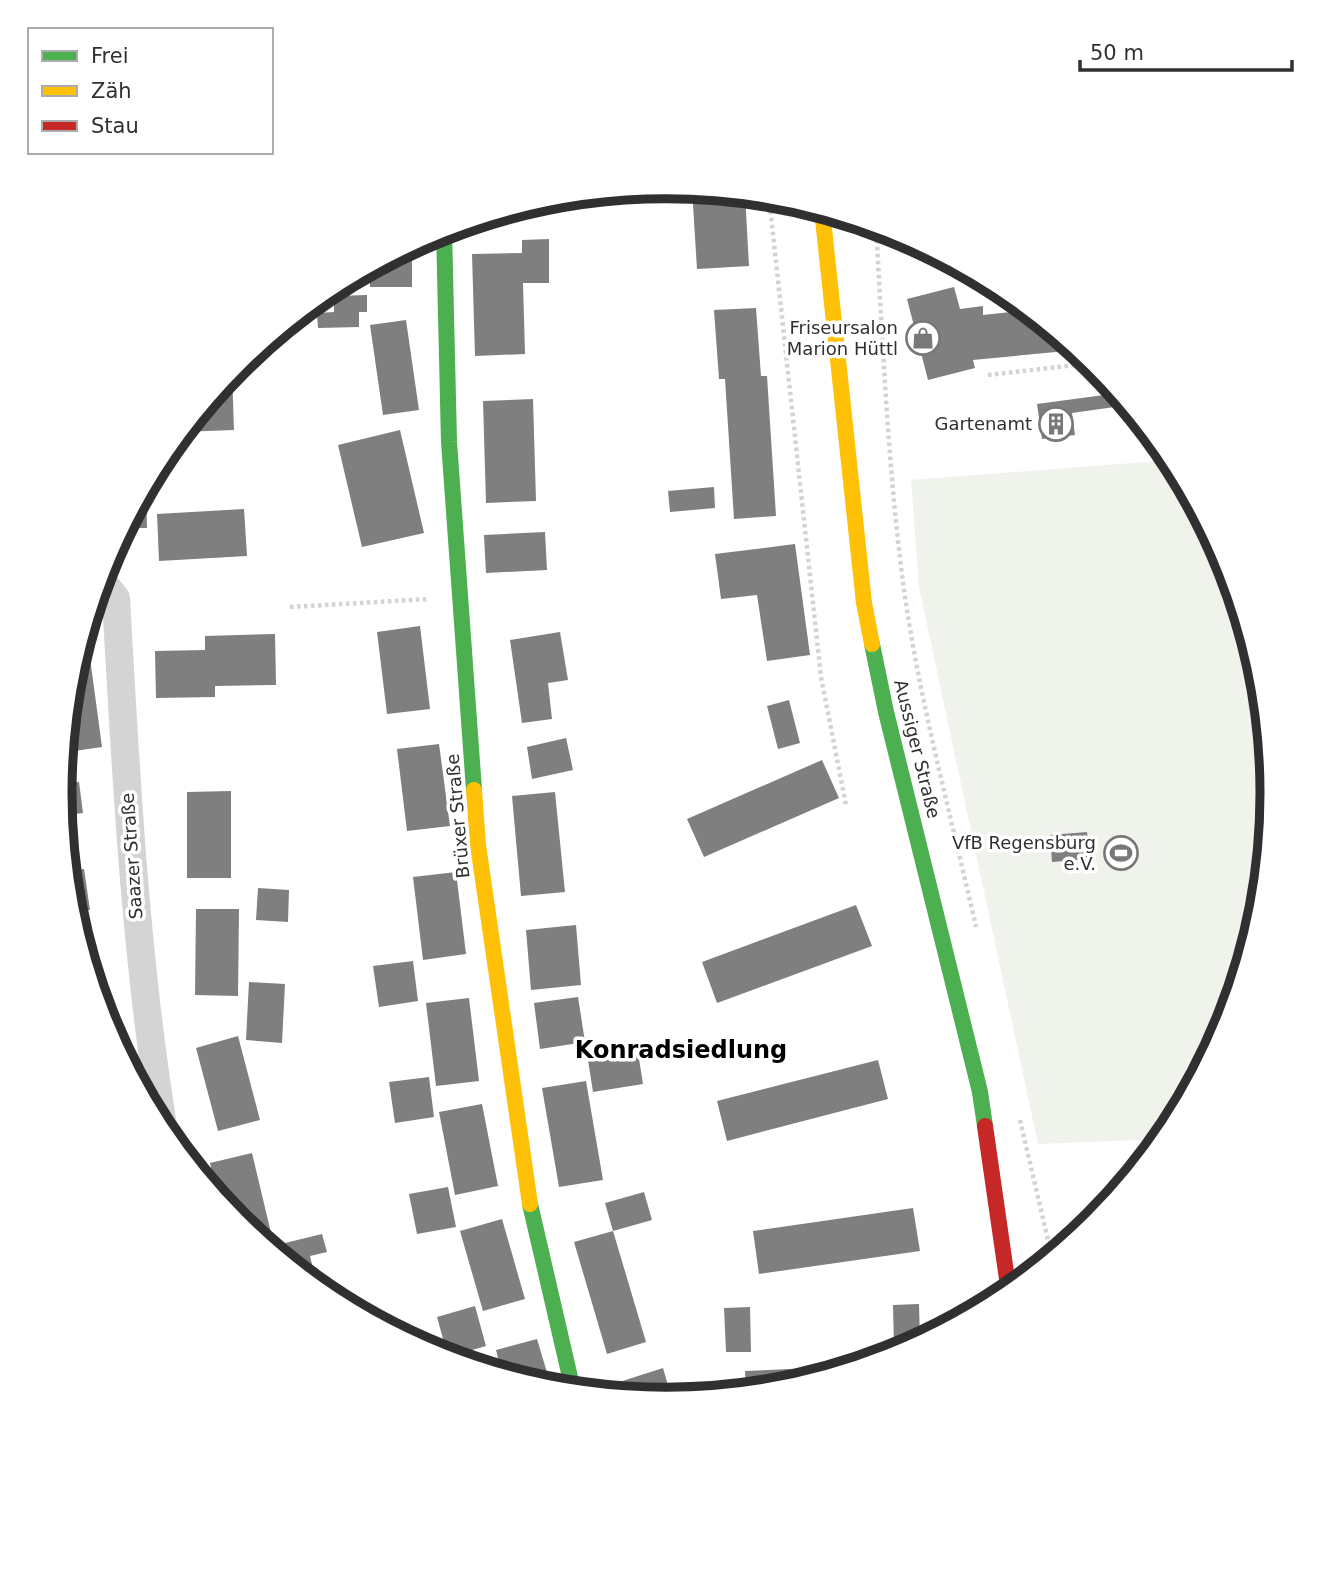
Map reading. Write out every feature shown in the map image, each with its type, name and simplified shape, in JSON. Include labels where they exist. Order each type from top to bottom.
[{"type":"street","name":"Aussiger Straße","points":[[823,220],[864,603],[886,712],[980,1092],[1007,1279]]},
{"type":"street","name":"Brüxer Straße","points":[[444,242],[449,428],[458,598],[478,845],[525,1183],[571,1379]]},
{"type":"street","name":"Saazer Straße","points":[[109,586],[116,598],[131,854],[147,1028],[159,1103]]},
{"type":"path","points":[[770,208],[821,677],[846,805]]},
{"type":"path","points":[[877,238],[892,470],[905,592],[932,733],[977,932]]},
{"type":"path","points":[[988,375],[1077,365]]},
{"type":"path","points":[[290,607],[458,598]]},
{"type":"path","points":[[1019,1116],[1050,1247]]},
{"type":"shaded area","name":"VfB Regensburg e.V.","points":[[1159,461],[1199,530],[1229,602],[1249,677],[1259,754],[1259,832],[1255,871],[1240,947],[1215,1020],[1181,1090],[1148,1140],[1038,1144],[919,587],[911,480]]},
{"type":"building","points":[[693,200],[746,204],[749,266],[697,269]]},
{"type":"building","points":[[549,239],[549,283],[523,283],[525,354],[475,356],[472,254],[522,253],[522,240]]},
{"type":"building","points":[[412,256],[412,287],[370,287],[370,277]]},
{"type":"building","points":[[954,287],[960,309],[983,306],[983,315],[1014,312],[1063,351],[973,360],[975,368],[928,380],[907,299]]},
{"type":"building","points":[[367,295],[367,312],[359,312],[359,327],[318,328],[317,313],[334,312],[334,300],[341,296]]},
{"type":"building","points":[[756,308],[761,376],[767,376],[776,516],[734,519],[725,379],[719,379],[714,310]]},
{"type":"building","points":[[406,320],[419,410],[383,415],[370,325]]},
{"type":"building","points":[[233,387],[234,430],[195,431]]},
{"type":"building","name":"Gartenamt","points":[[1107,395],[1117,407],[1072,413],[1075,435],[1042,439],[1037,404]]},
{"type":"building","points":[[533,399],[536,501],[486,503],[483,401]]},
{"type":"building","points":[[400,430],[424,533],[362,547],[338,445]]},
{"type":"building","points":[[714,487],[715,508],[670,512],[668,491]]},
{"type":"building","points":[[146,505],[147,528],[134,528]]},
{"type":"building","points":[[244,509],[247,556],[159,561],[157,514]]},
{"type":"building","points":[[545,532],[547,570],[486,573],[484,535]]},
{"type":"building","points":[[795,544],[810,655],[767,661],[757,595],[721,599],[715,554]]},
{"type":"building","points":[[420,626],[430,709],[387,714],[377,632]]},
{"type":"building","points":[[560,632],[568,680],[548,683],[552,719],[522,723],[510,640]]},
{"type":"building","points":[[275,634],[276,685],[215,686],[215,697],[156,698],[155,651],[205,650],[205,636]]},
{"type":"building","points":[[89,651],[102,747],[74,751],[77,715]]},
{"type":"building","points":[[789,700],[800,743],[778,749],[767,706]]},
{"type":"building","points":[[566,738],[573,770],[532,779],[527,747]]},
{"type":"building","points":[[439,744],[450,826],[407,831],[397,749]]},
{"type":"building","points":[[822,760],[839,798],[704,857],[687,819]]},
{"type":"building","points":[[79,782],[83,813],[73,814],[72,783]]},
{"type":"building","points":[[231,791],[231,878],[187,878],[187,792]]},
{"type":"building","points":[[555,792],[565,892],[521,896],[512,796]]},
{"type":"building","points":[[1087,832],[1090,859],[1052,862],[1050,835]]},
{"type":"building","points":[[84,869],[90,910],[83,911],[77,870]]},
{"type":"building","points":[[456,872],[466,954],[423,960],[413,877]]},
{"type":"building","points":[[258,888],[289,890],[288,922],[256,920]]},
{"type":"building","points":[[856,905],[872,946],[717,1003],[702,962]]},
{"type":"building","points":[[196,909],[239,909],[238,996],[195,995]]},
{"type":"building","points":[[576,925],[581,985],[531,990],[526,930]]},
{"type":"building","points":[[96,944],[100,974],[92,947],[91,945]]},
{"type":"building","points":[[413,961],[418,1001],[379,1007],[373,966]]},
{"type":"building","points":[[249,982],[285,984],[282,1043],[246,1040]]},
{"type":"building","points":[[578,997],[585,1042],[540,1049],[534,1003]]},
{"type":"building","points":[[469,998],[479,1081],[436,1086],[426,1003]]},
{"type":"building","points":[[238,1036],[260,1120],[218,1131],[196,1048]]},
{"type":"building","points":[[637,1046],[643,1084],[593,1092],[587,1054]]},
{"type":"building","points":[[878,1060],[888,1099],[727,1141],[717,1101]]},
{"type":"building","points":[[429,1077],[434,1117],[395,1123],[389,1082]]},
{"type":"building","points":[[586,1081],[603,1180],[559,1187],[542,1088]]},
{"type":"building","points":[[482,1104],[498,1186],[455,1195],[439,1112]]},
{"type":"building","points":[[252,1153],[272,1237],[219,1185],[213,1178],[210,1163]]},
{"type":"building","points":[[448,1187],[456,1227],[417,1234],[409,1194]]},
{"type":"building","points":[[644,1192],[652,1220],[613,1231],[605,1203]]},
{"type":"building","points":[[913,1208],[920,1251],[759,1274],[753,1231]]},
{"type":"building","points":[[502,1219],[525,1299],[483,1311],[460,1231]]},
{"type":"building","points":[[613,1231],[646,1342],[607,1354],[574,1242]]},
{"type":"building","points":[[322,1234],[327,1252],[310,1256],[314,1271],[287,1250],[285,1243]]},
{"type":"building","points":[[919,1304],[920,1330],[894,1342],[893,1305]]},
{"type":"building","points":[[475,1306],[486,1346],[465,1352],[444,1344],[437,1317]]},
{"type":"building","points":[[750,1307],[751,1352],[726,1352],[724,1308]]},
{"type":"building","points":[[537,1339],[548,1376],[499,1363],[496,1350]]},
{"type":"building","points":[[663,1368],[668,1387],[627,1386],[612,1384]]},
{"type":"building","points":[[817,1368],[746,1382],[745,1371]]},
{"type":"traffic: fast","points":[[444,242],[449,442],[474,790]]},
{"type":"traffic: fast","points":[[872,644],[886,712],[980,1092],[985,1126]]},
{"type":"traffic: fast","points":[[530,1204],[571,1379]]},
{"type":"traffic: slow","points":[[823,220],[864,603],[872,644]]},
{"type":"traffic: slow","points":[[474,790],[478,845],[530,1204]]},
{"type":"traffic: jam","points":[[985,1126],[1007,1279]]},
{"type":"place","name":"Friseursalon Marion Hüttl","points":[[923,338]]},
{"type":"place","name":"Gartenamt","points":[[1056,424]]},
{"type":"place","name":"VfB Regensburg e.V.","points":[[1121,853]]},
{"type":"district","name":"Konradsiedlung","points":[[681,1050]]}]
